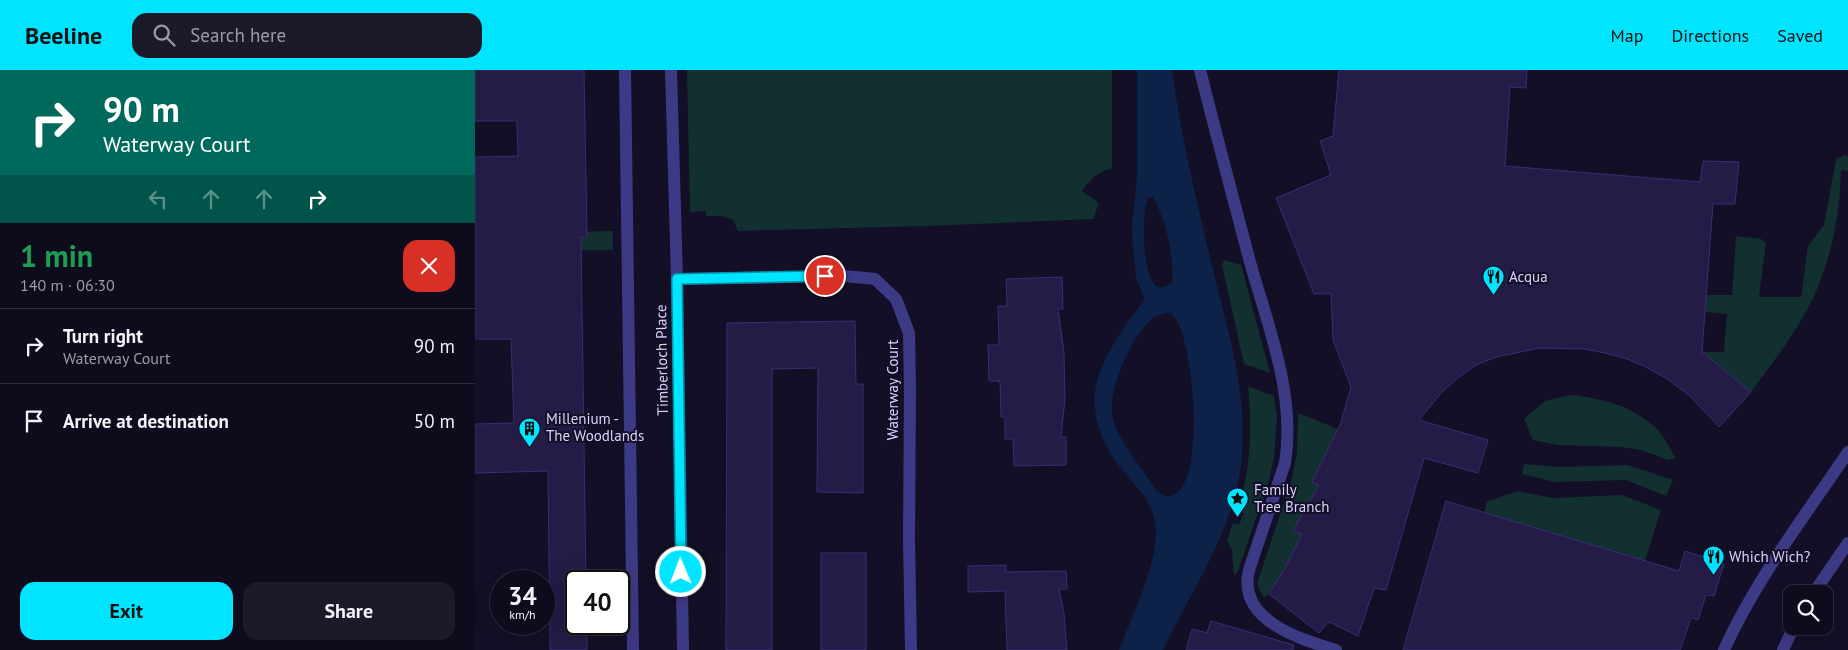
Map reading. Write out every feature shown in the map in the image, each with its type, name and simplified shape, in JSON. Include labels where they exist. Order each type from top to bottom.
[{"type":"street","points":[[625,70],[633,650]]},
{"type":"street","name":"Timberloch Place","points":[[671,70],[677,279],[683,650]]},
{"type":"street","points":[[1200,70],[1283,382],[1287,410],[1285,463],[1249,570],[1248,592],[1257,610],[1284,631],[1301,640],[1336,650]]},
{"type":"street","name":"Waterway Court","points":[[677,279],[844,276],[875,279],[896,299],[909,333],[911,650]]},
{"type":"street","points":[[1723,650],[1746,605],[1848,452]]},
{"type":"street","points":[[1819,585],[1848,543]]},
{"type":"street","points":[[1783,650],[1790,635]]},
{"type":"green space","points":[[687,70],[1112,70],[1112,168],[1095,176],[1082,191],[1099,203],[1093,219],[738,231],[733,220],[722,216],[706,216],[706,211],[690,212]]},
{"type":"green space","points":[[1845,155],[1848,156],[1848,171],[1841,170],[1839,203],[1833,237],[1819,285],[1806,312],[1791,336],[1751,392],[1702,352],[1724,352],[1727,314],[1705,312],[1706,295],[1732,295],[1736,236],[1761,239],[1766,243],[1759,297],[1801,297],[1808,246],[1824,225],[1836,159]]},
{"type":"green space","points":[[613,231],[613,250],[475,252],[475,234]]},
{"type":"green space","points":[[1224,260],[1241,265],[1270,373],[1244,364],[1222,265]]},
{"type":"green space","points":[[1248,386],[1274,396],[1277,417],[1274,458],[1269,480],[1238,571],[1234,576],[1232,550],[1227,541],[1233,523],[1239,525],[1244,513],[1238,510],[1248,463],[1250,418]]},
{"type":"green space","points":[[1571,395],[1617,404],[1637,414],[1660,432],[1676,458],[1668,460],[1641,450],[1621,447],[1558,445],[1533,440],[1524,419],[1545,401]]},
{"type":"green space","points":[[1298,413],[1338,429],[1312,482],[1319,485],[1293,531],[1302,534],[1281,576],[1264,598],[1258,587],[1258,581],[1292,478],[1297,452]]},
{"type":"green space","points":[[1524,464],[1558,467],[1628,465],[1673,480],[1666,496],[1626,480],[1555,482],[1522,474]]},
{"type":"green space","points":[[1517,491],[1553,498],[1622,495],[1661,510],[1645,561],[1484,513],[1487,502]]},
{"type":"water","points":[[1137,70],[1172,70],[1190,172],[1237,374],[1243,426],[1239,478],[1226,523],[1207,566],[1163,650],[1119,650],[1150,570],[1156,537],[1155,523],[1147,500],[1117,463],[1101,435],[1095,403],[1097,382],[1103,363],[1144,298],[1136,277],[1133,248],[1132,224],[1137,177]],"holes":[[[1153,197],[1165,227],[1172,261],[1172,282],[1162,287],[1154,284],[1149,274],[1144,245],[1145,206],[1148,198]],[[1170,313],[1178,324],[1186,346],[1194,408],[1193,440],[1189,468],[1182,488],[1169,496],[1161,494],[1155,488],[1125,446],[1114,422],[1112,403],[1118,376],[1139,334],[1155,317]]]},
{"type":"building","points":[[475,70],[584,70],[587,237],[581,237],[586,570],[565,570],[565,635],[587,635],[587,650],[550,650],[550,635],[555,635],[555,570],[549,570],[548,471],[475,473],[475,424],[514,423],[511,339],[475,339],[475,157],[518,156],[517,121],[475,121]]},
{"type":"building","points":[[1339,70],[1527,70],[1526,88],[1510,87],[1505,166],[1700,182],[1703,161],[1739,162],[1735,204],[1713,204],[1702,352],[1751,392],[1719,427],[1689,395],[1667,379],[1627,359],[1605,353],[1584,349],[1540,348],[1496,357],[1476,365],[1442,392],[1419,420],[1488,440],[1478,473],[1424,458],[1386,590],[1374,588],[1358,636],[1329,622],[1319,633],[1269,594],[1302,534],[1293,531],[1319,485],[1312,482],[1340,425],[1351,387],[1333,340],[1331,294],[1314,294],[1276,198],[1331,175],[1320,141],[1333,136]]},
{"type":"building","points":[[1062,277],[1063,309],[1058,309],[1064,353],[1065,399],[1061,437],[1066,437],[1066,465],[1014,466],[1013,439],[1005,439],[1005,417],[1001,417],[1000,381],[989,381],[988,345],[999,345],[998,306],[1007,306],[1006,279]]},
{"type":"building","points":[[855,321],[856,384],[863,384],[863,493],[817,492],[818,368],[772,369],[772,650],[726,650],[727,323]]},
{"type":"building","points":[[1446,501],[1679,571],[1685,551],[1724,564],[1714,596],[1706,595],[1698,620],[1691,618],[1680,650],[1403,650]]},
{"type":"building","points":[[821,553],[866,553],[866,650],[821,650]]},
{"type":"building","points":[[1006,565],[1006,572],[1066,571],[1067,589],[1059,589],[1064,613],[1067,650],[1007,650],[1005,591],[968,592],[968,566]]},
{"type":"building","points":[[1211,621],[1294,645],[1293,650],[1186,650],[1192,629],[1207,633]]},
{"type":"place","name":"Acqua","points":[[1493,296]]},
{"type":"place","name":"Millenium - The Woodlands","points":[[530,447]]},
{"type":"place","name":"Family Tree Branch","points":[[1238,518]]},
{"type":"place","name":"Which Wich?","points":[[1713,576]]},
{"type":"route","points":[[681,572],[677,279],[825,276]]}]
